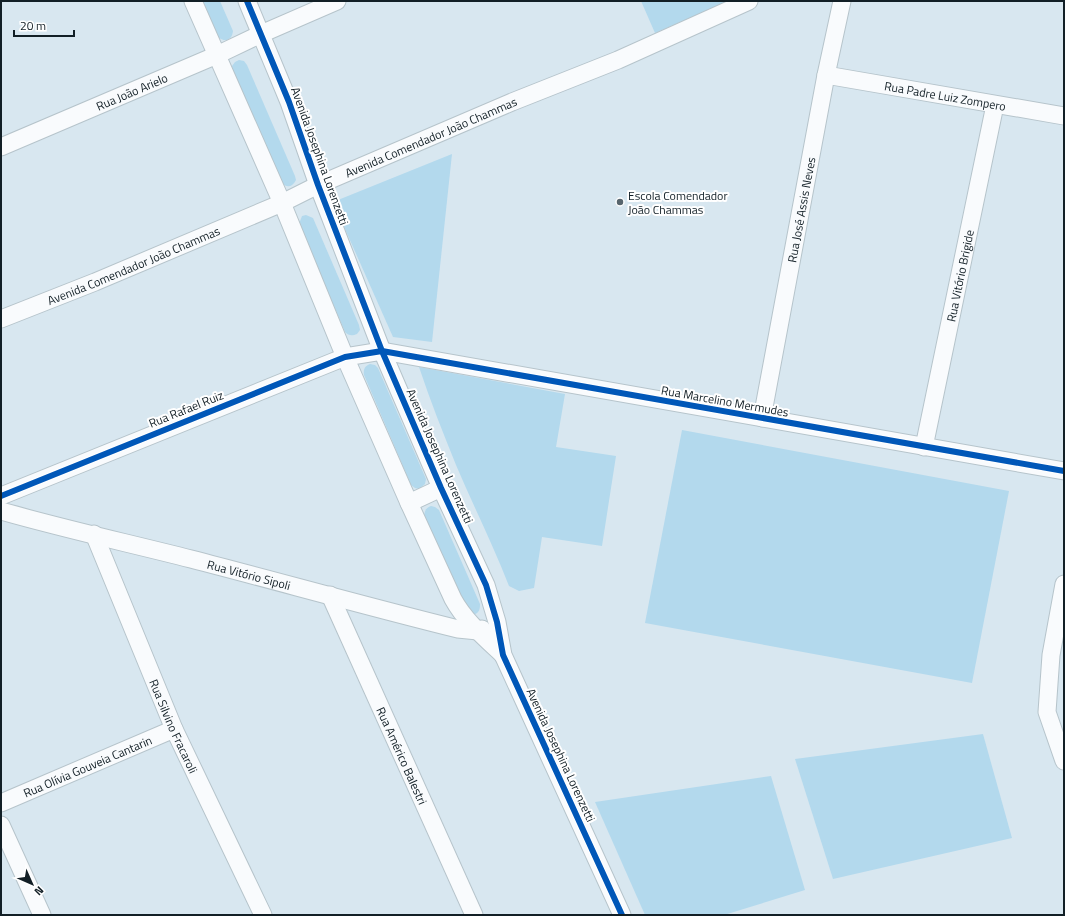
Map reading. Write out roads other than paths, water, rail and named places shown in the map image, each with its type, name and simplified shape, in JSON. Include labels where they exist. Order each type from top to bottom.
[{"type":"street","name":"Avenida Josephina Lorenzetti","points":[[193,1],[282,203],[345,356],[409,503],[457,608],[503,655]]},
{"type":"street","name":"Avenida Josephina Lorenzetti","points":[[247,1],[289,102],[318,185],[382,351],[441,488],[486,585],[497,622],[503,655],[622,915]]},
{"type":"street","name":"Rua João Arielo","points":[[1,147],[217,56],[261,34],[337,1]]},
{"type":"street","name":"Avenida Comendador João Chammas","points":[[1,319],[282,203],[318,185],[512,102],[618,60],[749,1]]},
{"type":"street","name":"Rua José Assis Neves","points":[[762,418],[826,75],[842,1]]},
{"type":"street","name":"Rua Padre Luiz Zompero","points":[[826,75],[1064,116]]},
{"type":"street","name":"Rua Vitório Brigide","points":[[924,447],[995,105]]},
{"type":"street","name":"Rua Marcelino Mermudes","points":[[382,351],[1064,471]]},
{"type":"street","name":"Rua Rafael Ruiz","points":[[1,496],[345,356],[382,351]]},
{"type":"street","points":[[409,503],[441,488]]},
{"type":"street","name":"Rua Vitório Sipoli","points":[[1,511],[450,627],[478,631]]},
{"type":"street","name":"Rua Silvino Fracaroli","points":[[94,534],[174,728],[263,915]]},
{"type":"street","points":[[1064,584],[1051,655],[1047,712],[1064,761]]},
{"type":"street","name":"Rua Américo Balestri","points":[[330,595],[474,915]]},
{"type":"street","points":[[478,631],[497,622]]},
{"type":"street","name":"Rua Olívia Gouveia Cantarin","points":[[1,803],[174,728]]},
{"type":"street","points":[[1,825],[42,915]]},
{"type":"place","name":"Escola Comendador João Chammas","points":[[620,202]]}]
